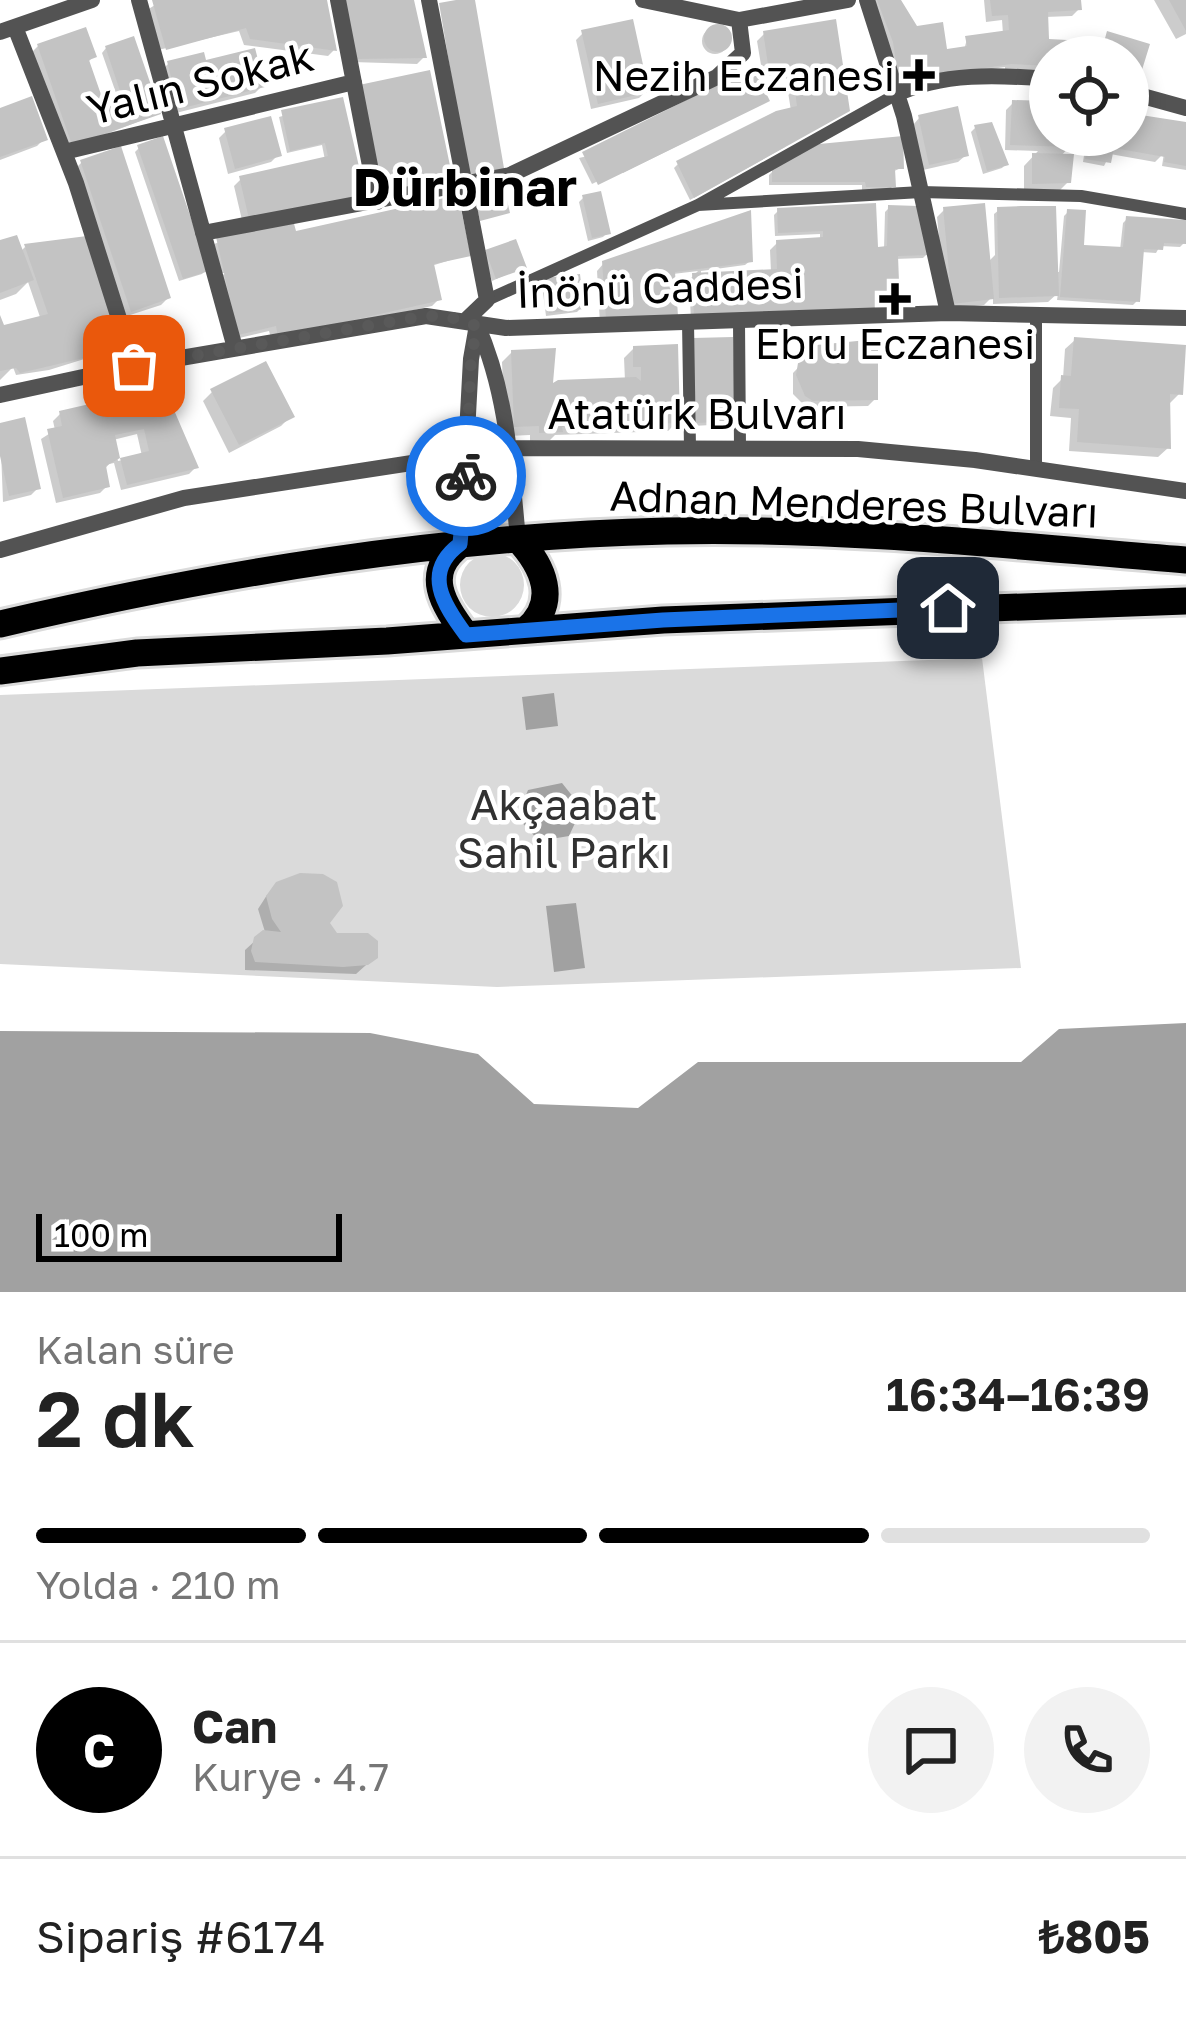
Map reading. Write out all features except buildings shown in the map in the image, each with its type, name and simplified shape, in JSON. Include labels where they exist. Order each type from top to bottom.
[{"type":"highway","name":"Adnan Menderes Bulvarı","points":[[0,624],[372,553],[518,538],[670,531],[828,535],[1186,560]]},
{"type":"highway","points":[[518,538],[540,567],[547,596],[536,622],[526,630]]},
{"type":"highway","points":[[460,544],[446,555],[440,581],[444,603],[466,635]]},
{"type":"highway","points":[[0,671],[136,652],[904,609],[1186,601]]},
{"type":"street","points":[[92,0],[70,3],[7,29],[64,152],[134,366]]},
{"type":"street","points":[[139,0],[236,348]]},
{"type":"street","points":[[338,0],[377,202]]},
{"type":"street","points":[[429,0],[487,300]]},
{"type":"street","points":[[643,0],[739,20],[848,0]]},
{"type":"street","points":[[867,0],[921,191],[948,313]]},
{"type":"street","points":[[203,233],[511,175],[717,77],[743,53],[739,20]]},
{"type":"street","points":[[460,544],[471,323],[487,300],[698,205],[926,82],[1029,77]]},
{"type":"street","name":"Yalın Sokak","points":[[64,152],[354,82]]},
{"type":"street","points":[[1149,98],[1186,108]]},
{"type":"street","points":[[698,205],[921,191],[1081,196],[1186,214]]},
{"type":"street","name":"İnönü Caddesi","points":[[0,395],[134,366],[425,316],[471,323],[739,322],[948,313],[1186,318]]},
{"type":"street","points":[[1036,314],[1036,469]]},
{"type":"street","points":[[688,322],[690,448]]},
{"type":"street","points":[[739,322],[740,448]]},
{"type":"street","points":[[471,323],[490,355],[509,448],[518,538]]},
{"type":"street","name":"Atatürk Bulvarı","points":[[0,550],[184,498],[509,448],[858,449],[1186,491]]},
{"type":"green space","points":[[492,553],[515,562],[524,585],[515,608],[492,617],[469,608],[460,585],[469,562]]},
{"type":"green space","name":"Akçaabat Sahil Parkı","points":[[982,658],[1021,968],[497,987],[0,964],[0,695]]},
{"type":"shaded area","points":[[554,693],[558,726],[526,730],[522,697]]},
{"type":"shaded area","points":[[562,783],[582,808],[569,836],[539,841],[517,817],[528,790]]},
{"type":"shaded area","points":[[576,903],[585,968],[554,972],[546,906]]},
{"type":"shaded area","points":[[1186,1023],[1186,1292],[0,1292],[0,1031],[370,1033],[478,1054],[534,1104],[638,1108],[698,1062],[1021,1062],[1059,1029]]},
{"type":"way so far","points":[[134,366],[425,316],[464,321],[477,326],[466,476]]},
{"type":"place","name":"Nezih Eczanesi","points":[[919,75]]},
{"type":"place","name":"Ebru Eczanesi","points":[[895,299]]},
{"type":"district","name":"Dürbinar","points":[[465,185]]},
{"type":"route","points":[[466,476],[460,544],[440,567],[444,603],[466,635],[663,620],[948,608]]}]
